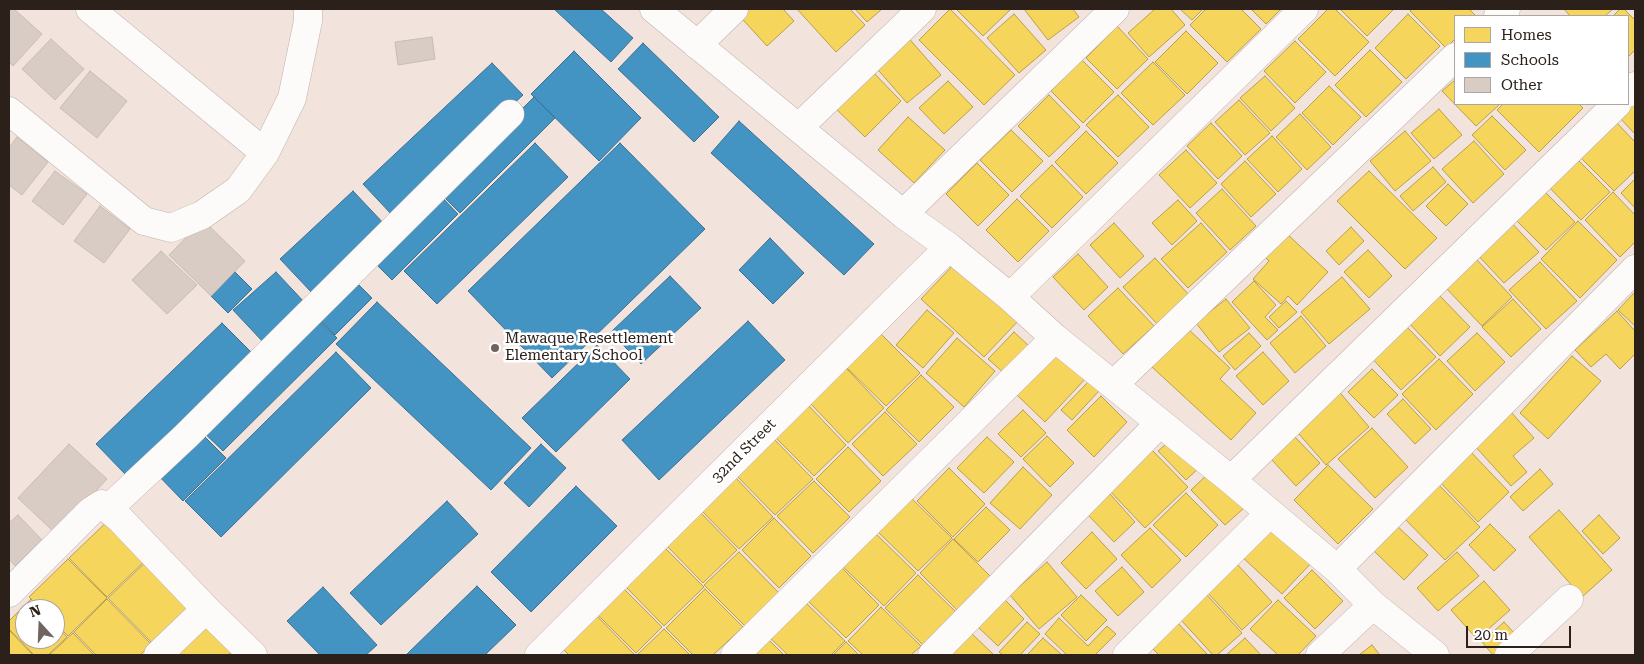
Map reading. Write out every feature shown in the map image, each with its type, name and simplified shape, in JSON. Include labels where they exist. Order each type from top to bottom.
[{"type":"street","points":[[90,9],[265,153]]},
{"type":"street","points":[[9,111],[144,221],[171,228],[202,215],[238,190],[265,153],[292,98],[308,21],[308,9]]},
{"type":"street","points":[[654,9],[903,214],[949,247],[1010,297],[1055,338],[1231,480],[1337,569],[1374,605],[1435,655]]},
{"type":"street","points":[[697,45],[734,9]]},
{"type":"street","points":[[799,127],[922,9]]},
{"type":"street","points":[[903,214],[1114,9]]},
{"type":"street","points":[[1010,297],[1304,9]]},
{"type":"street","points":[[1113,385],[1454,58]]},
{"type":"street","points":[[1231,480],[1616,105]]},
{"type":"street","points":[[9,593],[193,429],[510,114]]},
{"type":"street","name":"32nd Street","points":[[539,655],[949,247]]},
{"type":"street","points":[[1337,569],[1635,269]]},
{"type":"street","points":[[735,655],[1055,338]]},
{"type":"street","points":[[932,655],[1160,422]]},
{"type":"street","points":[[100,510],[253,655]]},
{"type":"street","points":[[1127,655],[1270,513]]},
{"type":"street","points":[[1509,655],[1569,599]]},
{"type":"street","points":[[1320,655],[1374,605]]},
{"type":"street","points":[[158,655],[206,609]]},
{"type":"building: Homes","points":[[735,9],[783,9],[794,21],[767,46]]},
{"type":"building: Homes","points":[[797,9],[850,9],[865,25],[836,52]]},
{"type":"building: Homes","points":[[855,9],[882,9],[867,22]]},
{"type":"building: Homes","points":[[950,9],[1015,75],[984,105],[919,40]]},
{"type":"building: Homes","points":[[956,9],[1011,9],[983,36]]},
{"type":"building: Homes","points":[[1024,9],[1073,9],[1079,17],[1048,40]]},
{"type":"building: Homes","points":[[1155,9],[1171,9],[1185,25],[1149,57],[1128,33]]},
{"type":"building: Homes","points":[[1180,9],[1203,9],[1192,20]]},
{"type":"building: Homes","points":[[1206,9],[1241,9],[1261,29],[1227,62],[1190,25]]},
{"type":"building: Homes","points":[[1251,9],[1281,9],[1266,24]]},
{"type":"building: Homes","points":[[1328,9],[1335,9],[1369,42],[1335,76],[1298,39]]},
{"type":"building: Homes","points":[[1340,9],[1394,9],[1367,36]]},
{"type":"building: Homes","points":[[1412,9],[1469,9],[1475,15],[1454,15],[1454,40],[1446,48],[1410,11]]},
{"type":"building: Homes","points":[[1564,9],[1613,9],[1606,15],[1569,15]]},
{"type":"building: Homes","points":[[1620,9],[1624,9],[1635,20],[1635,50],[1629,56],[1629,15],[1614,15]]},
{"type":"building: Homes","points":[[1014,14],[1046,50],[1019,73],[987,38]]},
{"type":"building: Homes","points":[[1408,14],[1440,46],[1406,79],[1375,48]]},
{"type":"building: Homes","points":[[1117,26],[1148,59],[1117,89],[1086,58]]},
{"type":"building: Homes","points":[[1186,31],[1218,63],[1187,94],[1155,62]]},
{"type":"building: Homes","points":[[905,34],[941,75],[907,103],[872,63]]},
{"type":"building: Homes","points":[[1295,41],[1326,72],[1295,103],[1264,71]]},
{"type":"building: Homes","points":[[1370,50],[1402,82],[1366,117],[1335,85]]},
{"type":"building: Homes","points":[[1082,60],[1114,92],[1083,123],[1051,91]]},
{"type":"building: Homes","points":[[1153,62],[1185,95],[1153,125],[1121,93]]},
{"type":"building: Homes","points":[[869,68],[901,101],[865,137],[832,105]]},
{"type":"building: Homes","points":[[1265,76],[1295,108],[1271,131],[1240,98]]},
{"type":"building: Homes","points":[[948,81],[973,107],[944,134],[919,108]]},
{"type":"building: Homes","points":[[1454,81],[1454,103],[1442,91]]},
{"type":"building: Homes","points":[[1329,86],[1361,117],[1333,145],[1302,113]]},
{"type":"building: Homes","points":[[1049,95],[1080,127],[1049,157],[1018,126]]},
{"type":"building: Homes","points":[[1118,95],[1149,127],[1118,157],[1086,125]]},
{"type":"building: Homes","points":[[1239,100],[1270,133],[1245,155],[1215,122]]},
{"type":"building: Homes","points":[[1635,100],[1635,134],[1618,116]]},
{"type":"building: Homes","points":[[1456,105],[1499,105],[1476,126]]},
{"type":"building: Homes","points":[[1502,105],[1580,105],[1583,108],[1539,152],[1497,110]]},
{"type":"building: Homes","points":[[1439,109],[1462,135],[1434,159],[1411,133]]},
{"type":"building: Homes","points":[[1300,114],[1331,147],[1307,170],[1276,137]]},
{"type":"building: Homes","points":[[1492,116],[1526,150],[1505,170],[1472,135]]},
{"type":"building: Homes","points":[[908,117],[945,150],[914,183],[878,150]]},
{"type":"building: Homes","points":[[1614,120],[1635,142],[1635,171],[1614,191],[1578,155]]},
{"type":"building: Homes","points":[[1211,123],[1242,156],[1218,179],[1187,146]]},
{"type":"building: Homes","points":[[1011,130],[1043,161],[1012,192],[980,160]]},
{"type":"building: Homes","points":[[1086,131],[1118,163],[1086,194],[1055,162]]},
{"type":"building: Homes","points":[[1405,131],[1431,161],[1395,191],[1370,161]]},
{"type":"building: Homes","points":[[1272,136],[1302,169],[1278,192],[1247,159]]},
{"type":"building: Homes","points":[[1474,141],[1504,174],[1473,203],[1442,169]]},
{"type":"building: Homes","points":[[1186,150],[1217,183],[1190,208],[1159,175]]},
{"type":"building: Homes","points":[[1574,156],[1610,192],[1581,220],[1546,184]]},
{"type":"building: Homes","points":[[1245,161],[1276,194],[1251,217],[1221,184]]},
{"type":"building: Homes","points":[[977,163],[1009,195],[978,226],[946,194]]},
{"type":"building: Homes","points":[[1052,165],[1083,197],[1052,228],[1020,196]]},
{"type":"building: Homes","points":[[1433,167],[1446,182],[1413,211],[1400,196]]},
{"type":"building: Homes","points":[[1369,171],[1437,238],[1405,269],[1337,201]]},
{"type":"building: Homes","points":[[1635,179],[1635,208],[1621,193]]},
{"type":"building: Homes","points":[[1448,184],[1468,204],[1446,226],[1426,206]]},
{"type":"building: Homes","points":[[1222,189],[1256,226],[1230,250],[1196,213]]},
{"type":"building: Homes","points":[[1544,191],[1575,222],[1546,250],[1515,219]]},
{"type":"building: Homes","points":[[1613,192],[1635,215],[1635,242],[1620,257],[1585,220]]},
{"type":"building: Homes","points":[[1017,199],[1049,231],[1018,262],[986,230]]},
{"type":"building: Homes","points":[[1178,200],[1197,221],[1172,245],[1152,223]]},
{"type":"building: Homes","points":[[1507,218],[1539,252],[1504,283],[1473,250]]},
{"type":"building: Homes","points":[[1578,221],[1617,260],[1580,298],[1541,259]]},
{"type":"building: Homes","points":[[1114,223],[1144,256],[1120,278],[1090,245]]},
{"type":"building: Homes","points":[[1201,223],[1227,252],[1188,288],[1161,259]]},
{"type":"building: Homes","points":[[1351,227],[1364,241],[1339,265],[1326,251]]},
{"type":"building: Homes","points":[[1286,233],[1328,272],[1297,305],[1288,296],[1281,304],[1253,279],[1269,261],[1265,257]]},
{"type":"building: Homes","points":[[1368,250],[1392,276],[1369,298],[1344,272]]},
{"type":"building: Homes","points":[[1078,254],[1108,287],[1084,310],[1053,277]]},
{"type":"building: Homes","points":[[1155,258],[1190,296],[1158,325],[1123,287]]},
{"type":"building: Homes","points":[[1477,260],[1512,297],[1482,326],[1446,288]]},
{"type":"building: Homes","points":[[957,261],[1020,319],[984,357],[921,299]]},
{"type":"building: Homes","points":[[1540,262],[1577,301],[1546,329],[1509,290]]},
{"type":"building: Homes","points":[[1342,277],[1370,309],[1329,344],[1301,312]]},
{"type":"building: Homes","points":[[1254,281],[1276,305],[1265,317],[1278,330],[1267,340],[1232,302]]},
{"type":"building: Homes","points":[[1118,288],[1154,326],[1123,354],[1088,316]]},
{"type":"building: Homes","points":[[1635,292],[1635,326],[1618,310]]},
{"type":"building: Homes","points":[[1438,294],[1470,327],[1440,356],[1408,322]]},
{"type":"building: Homes","points":[[1226,299],[1250,328],[1219,352],[1196,323]]},
{"type":"building: Homes","points":[[1513,299],[1541,329],[1511,357],[1482,327]]},
{"type":"building: Homes","points":[[1286,301],[1297,312],[1279,328],[1269,317]]},
{"type":"building: Homes","points":[[927,310],[954,333],[923,368],[896,345]]},
{"type":"building: Homes","points":[[1617,311],[1635,331],[1635,354],[1620,369],[1606,354],[1591,367],[1575,350]]},
{"type":"building: Homes","points":[[1301,316],[1326,346],[1295,373],[1270,343]]},
{"type":"building: Homes","points":[[1404,324],[1436,357],[1401,390],[1370,356]]},
{"type":"building: Homes","points":[[1188,329],[1230,368],[1220,379],[1256,413],[1231,440],[1152,367]]},
{"type":"building: Homes","points":[[1014,332],[1029,346],[1004,373],[988,359]]},
{"type":"building: Homes","points":[[1249,333],[1261,346],[1235,370],[1223,356]]},
{"type":"building: Homes","points":[[1477,333],[1505,362],[1475,391],[1447,361]]},
{"type":"building: Homes","points":[[881,334],[920,373],[886,406],[847,368]]},
{"type":"building: Homes","points":[[957,338],[995,371],[964,407],[926,373]]},
{"type":"building: Homes","points":[[1060,350],[1087,377],[1045,422],[1017,395]]},
{"type":"building: Homes","points":[[1263,352],[1289,381],[1263,405],[1236,376]]},
{"type":"building: Homes","points":[[1572,356],[1601,381],[1548,439],[1520,413]]},
{"type":"building: Homes","points":[[1439,359],[1473,394],[1436,430],[1402,394]]},
{"type":"building: Homes","points":[[846,368],[884,408],[848,443],[810,403]]},
{"type":"building: Homes","points":[[1372,369],[1398,395],[1374,418],[1348,392]]},
{"type":"building: Homes","points":[[921,375],[954,407],[919,442],[886,410]]},
{"type":"building: Homes","points":[[1089,381],[1099,391],[1072,420],[1061,410]]},
{"type":"building: Homes","points":[[1336,388],[1369,427],[1326,465],[1292,426]]},
{"type":"building: Homes","points":[[1101,396],[1127,422],[1094,457],[1067,430]]},
{"type":"building: Homes","points":[[1403,399],[1431,429],[1415,444],[1387,414]]},
{"type":"building: Homes","points":[[808,405],[846,445],[814,476],[775,437]]},
{"type":"building: Homes","points":[[1023,410],[1046,433],[1021,457],[998,434]]},
{"type":"building: Homes","points":[[885,412],[917,444],[883,476],[852,444]]},
{"type":"building: Homes","points":[[1511,412],[1534,438],[1513,456],[1527,472],[1511,486],[1474,445]]},
{"type":"building: Homes","points":[[1372,428],[1408,467],[1375,498],[1338,459]]},
{"type":"building: Homes","points":[[1047,436],[1074,463],[1050,487],[1023,459]]},
{"type":"building: Homes","points":[[987,437],[1014,462],[984,493],[957,468]]},
{"type":"building: Homes","points":[[1174,437],[1201,466],[1186,480],[1158,451]]},
{"type":"building: Homes","points":[[1295,437],[1320,463],[1296,486],[1271,459]]},
{"type":"building: Homes","points":[[774,439],[813,479],[775,515],[736,475]]},
{"type":"building: Homes","points":[[848,447],[881,481],[849,512],[816,479]]},
{"type":"building: Homes","points":[[1468,449],[1509,492],[1478,522],[1437,479]]},
{"type":"building: Homes","points":[[1152,450],[1188,487],[1145,528],[1109,490]]},
{"type":"building: Homes","points":[[1328,465],[1373,509],[1338,544],[1294,500]]},
{"type":"building: Homes","points":[[1023,467],[1052,495],[1020,529],[990,503]]},
{"type":"building: Homes","points":[[949,468],[985,504],[953,537],[917,501]]},
{"type":"building: Homes","points":[[1540,469],[1553,484],[1523,511],[1510,497]]},
{"type":"building: Homes","points":[[1210,472],[1244,508],[1225,525],[1191,490]]},
{"type":"building: Homes","points":[[735,477],[773,517],[739,549],[701,510]]},
{"type":"building: Homes","points":[[814,481],[850,517],[813,553],[777,516]]},
{"type":"building: Homes","points":[[1438,484],[1480,527],[1445,560],[1403,517]]},
{"type":"building: Homes","points":[[1186,493],[1218,525],[1186,557],[1153,525]]},
{"type":"building: Homes","points":[[907,494],[952,538],[918,571],[874,528]]},
{"type":"building: Homes","points":[[1110,494],[1135,522],[1114,542],[1088,515]]},
{"type":"building: Homes","points":[[986,507],[1010,530],[978,562],[954,539]]},
{"type":"building: Homes","points":[[698,510],[737,550],[703,583],[664,543]]},
{"type":"building: Homes","points":[[1559,510],[1612,570],[1582,597],[1529,537]]},
{"type":"building: Homes","points":[[1599,515],[1620,538],[1603,554],[1582,531]]},
{"type":"building: Homes","points":[[113,516],[151,555],[107,597],[69,558]]},
{"type":"building: Homes","points":[[774,518],[811,556],[779,588],[742,550]]},
{"type":"building: Homes","points":[[1274,520],[1315,559],[1282,594],[1240,555]]},
{"type":"building: Homes","points":[[1490,524],[1516,550],[1494,571],[1469,545]]},
{"type":"building: Homes","points":[[1396,525],[1428,555],[1404,580],[1372,549]]},
{"type":"building: Homes","points":[[1150,528],[1181,560],[1152,588],[1121,555]]},
{"type":"building: Homes","points":[[872,530],[916,573],[884,606],[839,563]]},
{"type":"building: Homes","points":[[1092,532],[1117,559],[1086,589],[1061,563]]},
{"type":"building: Homes","points":[[953,539],[992,578],[958,611],[920,573]]},
{"type":"building: Homes","points":[[665,548],[704,587],[664,626],[625,586]]},
{"type":"building: Homes","points":[[739,552],[779,593],[745,626],[704,585]]},
{"type":"building: Homes","points":[[1457,552],[1479,576],[1438,611],[1417,588]]},
{"type":"building: Homes","points":[[152,556],[199,604],[155,646],[108,598]]},
{"type":"building: Homes","points":[[68,559],[107,598],[68,636],[65,633],[65,599],[31,599],[29,597]]},
{"type":"building: Homes","points":[[1047,562],[1077,597],[1039,629],[1010,595]]},
{"type":"building: Homes","points":[[1236,563],[1272,602],[1242,630],[1206,591]]},
{"type":"building: Homes","points":[[838,564],[879,605],[846,638],[804,597]]},
{"type":"building: Homes","points":[[1122,567],[1144,592],[1118,616],[1095,591]]},
{"type":"building: Homes","points":[[1312,570],[1343,601],[1315,629],[1284,598]]},
{"type":"building: Homes","points":[[918,575],[957,613],[924,646],[885,608]]},
{"type":"building: Homes","points":[[1484,581],[1510,610],[1477,639],[1451,610]]},
{"type":"building: Homes","points":[[623,588],[662,627],[636,653],[597,614]]},
{"type":"building: Homes","points":[[705,589],[743,627],[713,655],[693,655],[666,628]]},
{"type":"building: Homes","points":[[1081,595],[1107,620],[1086,641],[1061,615]]},
{"type":"building: Homes","points":[[1207,595],[1242,633],[1217,655],[1213,655],[1181,620]]},
{"type":"building: Homes","points":[[107,599],[151,644],[140,655],[96,655],[74,632]]},
{"type":"building: Homes","points":[[1004,599],[1024,619],[998,646],[978,627]]},
{"type":"building: Homes","points":[[803,600],[845,641],[831,655],[788,655],[767,635]]},
{"type":"building: Homes","points":[[1278,600],[1316,636],[1298,655],[1278,655],[1250,629]]},
{"type":"building: Homes","points":[[881,607],[921,646],[911,655],[863,655],[848,641]]},
{"type":"building: Homes","points":[[595,614],[633,655],[569,655],[561,647]]},
{"type":"building: Homes","points":[[15,615],[15,635],[9,629],[9,621]]},
{"type":"building: Homes","points":[[205,616],[236,648],[228,655],[165,655]]},
{"type":"building: Homes","points":[[1059,618],[1088,646],[1107,626],[1116,634],[1095,655],[1067,655],[1045,634]]},
{"type":"building: Homes","points":[[1176,621],[1208,655],[1159,655],[1150,646]]},
{"type":"building: Homes","points":[[1027,622],[1040,634],[1020,655],[1003,655],[999,652]]},
{"type":"building: Homes","points":[[1504,622],[1519,638],[1499,655],[1493,655],[1482,642]]},
{"type":"building: Homes","points":[[664,629],[690,655],[637,655]]},
{"type":"building: Homes","points":[[967,629],[994,655],[941,655]]},
{"type":"building: Homes","points":[[9,630],[15,636],[15,649],[27,649],[33,655],[9,655]]},
{"type":"building: Homes","points":[[73,633],[94,655],[49,655],[56,649],[65,649],[65,640]]},
{"type":"building: Homes","points":[[765,636],[784,655],[745,655]]},
{"type":"building: Homes","points":[[1043,638],[1062,655],[1027,655]]},
{"type":"building: Homes","points":[[1245,638],[1261,655],[1226,655]]},
{"type":"building: Homes","points":[[846,642],[859,655],[833,655]]},
{"type":"building: Homes","points":[[1372,645],[1380,655],[1359,655]]},
{"type":"building: Homes","points":[[28,649],[54,649],[48,655],[34,655]]},
{"type":"building: Schools","points":[[554,9],[601,9],[633,38],[611,62]]},
{"type":"building: Schools","points":[[643,43],[719,117],[694,142],[618,69]]},
{"type":"building: Schools","points":[[574,51],[641,118],[599,161],[531,94]]},
{"type":"building: Schools","points":[[492,63],[523,95],[393,216],[363,184]]},
{"type":"building: Schools","points":[[534,97],[555,118],[460,213],[439,192]]},
{"type":"building: Schools","points":[[739,121],[874,244],[844,275],[711,153]]},
{"type":"building: Schools","points":[[535,143],[568,177],[437,304],[404,271]]},
{"type":"building: Schools","points":[[620,143],[705,229],[552,378],[468,291]]},
{"type":"building: Schools","points":[[353,191],[387,227],[314,295],[280,259]]},
{"type":"building: Schools","points":[[438,193],[458,214],[392,280],[371,259]]},
{"type":"building: Schools","points":[[770,238],[804,273],[773,304],[739,270]]},
{"type":"building: Schools","points":[[235,272],[252,289],[228,313],[211,296]]},
{"type":"building: Schools","points":[[276,272],[306,304],[264,343],[233,310]]},
{"type":"building: Schools","points":[[350,276],[372,298],[335,335],[312,313]]},
{"type":"building: Schools","points":[[670,276],[701,308],[641,364],[611,332]]},
{"type":"building: Schools","points":[[377,302],[531,448],[491,490],[336,344]]},
{"type":"building: Schools","points":[[312,314],[337,338],[223,451],[198,427]]},
{"type":"building: Schools","points":[[748,321],[785,360],[659,480],[622,440]]},
{"type":"building: Schools","points":[[222,323],[254,355],[128,477],[96,444]]},
{"type":"building: Schools","points":[[597,345],[630,379],[556,452],[522,418]]},
{"type":"building: Schools","points":[[336,352],[371,388],[221,537],[185,501]]},
{"type":"building: Schools","points":[[196,428],[226,458],[183,501],[154,471]]},
{"type":"building: Schools","points":[[541,444],[566,468],[529,507],[504,483]]},
{"type":"building: Schools","points":[[576,486],[617,526],[531,612],[491,572]]},
{"type":"building: Schools","points":[[447,501],[478,534],[381,625],[350,593]]},
{"type":"building: Schools","points":[[477,586],[516,625],[485,655],[406,655]]},
{"type":"building: Schools","points":[[323,587],[377,645],[366,655],[320,655],[287,621]]},
{"type":"building: Other","points":[[9,9],[14,9],[42,34],[13,66],[9,62]]},
{"type":"building: Other","points":[[432,37],[435,59],[398,65],[395,42]]},
{"type":"building: Other","points":[[51,39],[84,69],[55,100],[22,69]]},
{"type":"building: Other","points":[[90,71],[127,101],[97,138],[60,108]]},
{"type":"building: Other","points":[[17,137],[48,162],[22,195],[9,185],[9,148]]},
{"type":"building: Other","points":[[55,171],[87,194],[63,225],[32,201]]},
{"type":"building: Other","points":[[100,206],[130,229],[104,263],[74,241]]},
{"type":"building: Other","points":[[203,220],[245,261],[211,296],[169,255]]},
{"type":"building: Other","points":[[161,251],[197,285],[167,314],[132,280]]},
{"type":"building: Other","points":[[69,444],[107,479],[56,534],[18,498]]},
{"type":"building: Other","points":[[18,515],[42,540],[15,566],[9,559],[9,523]]},
{"type":"place","name":"Mawaque Resettlement Elementary School","points":[[495,348]]}]
